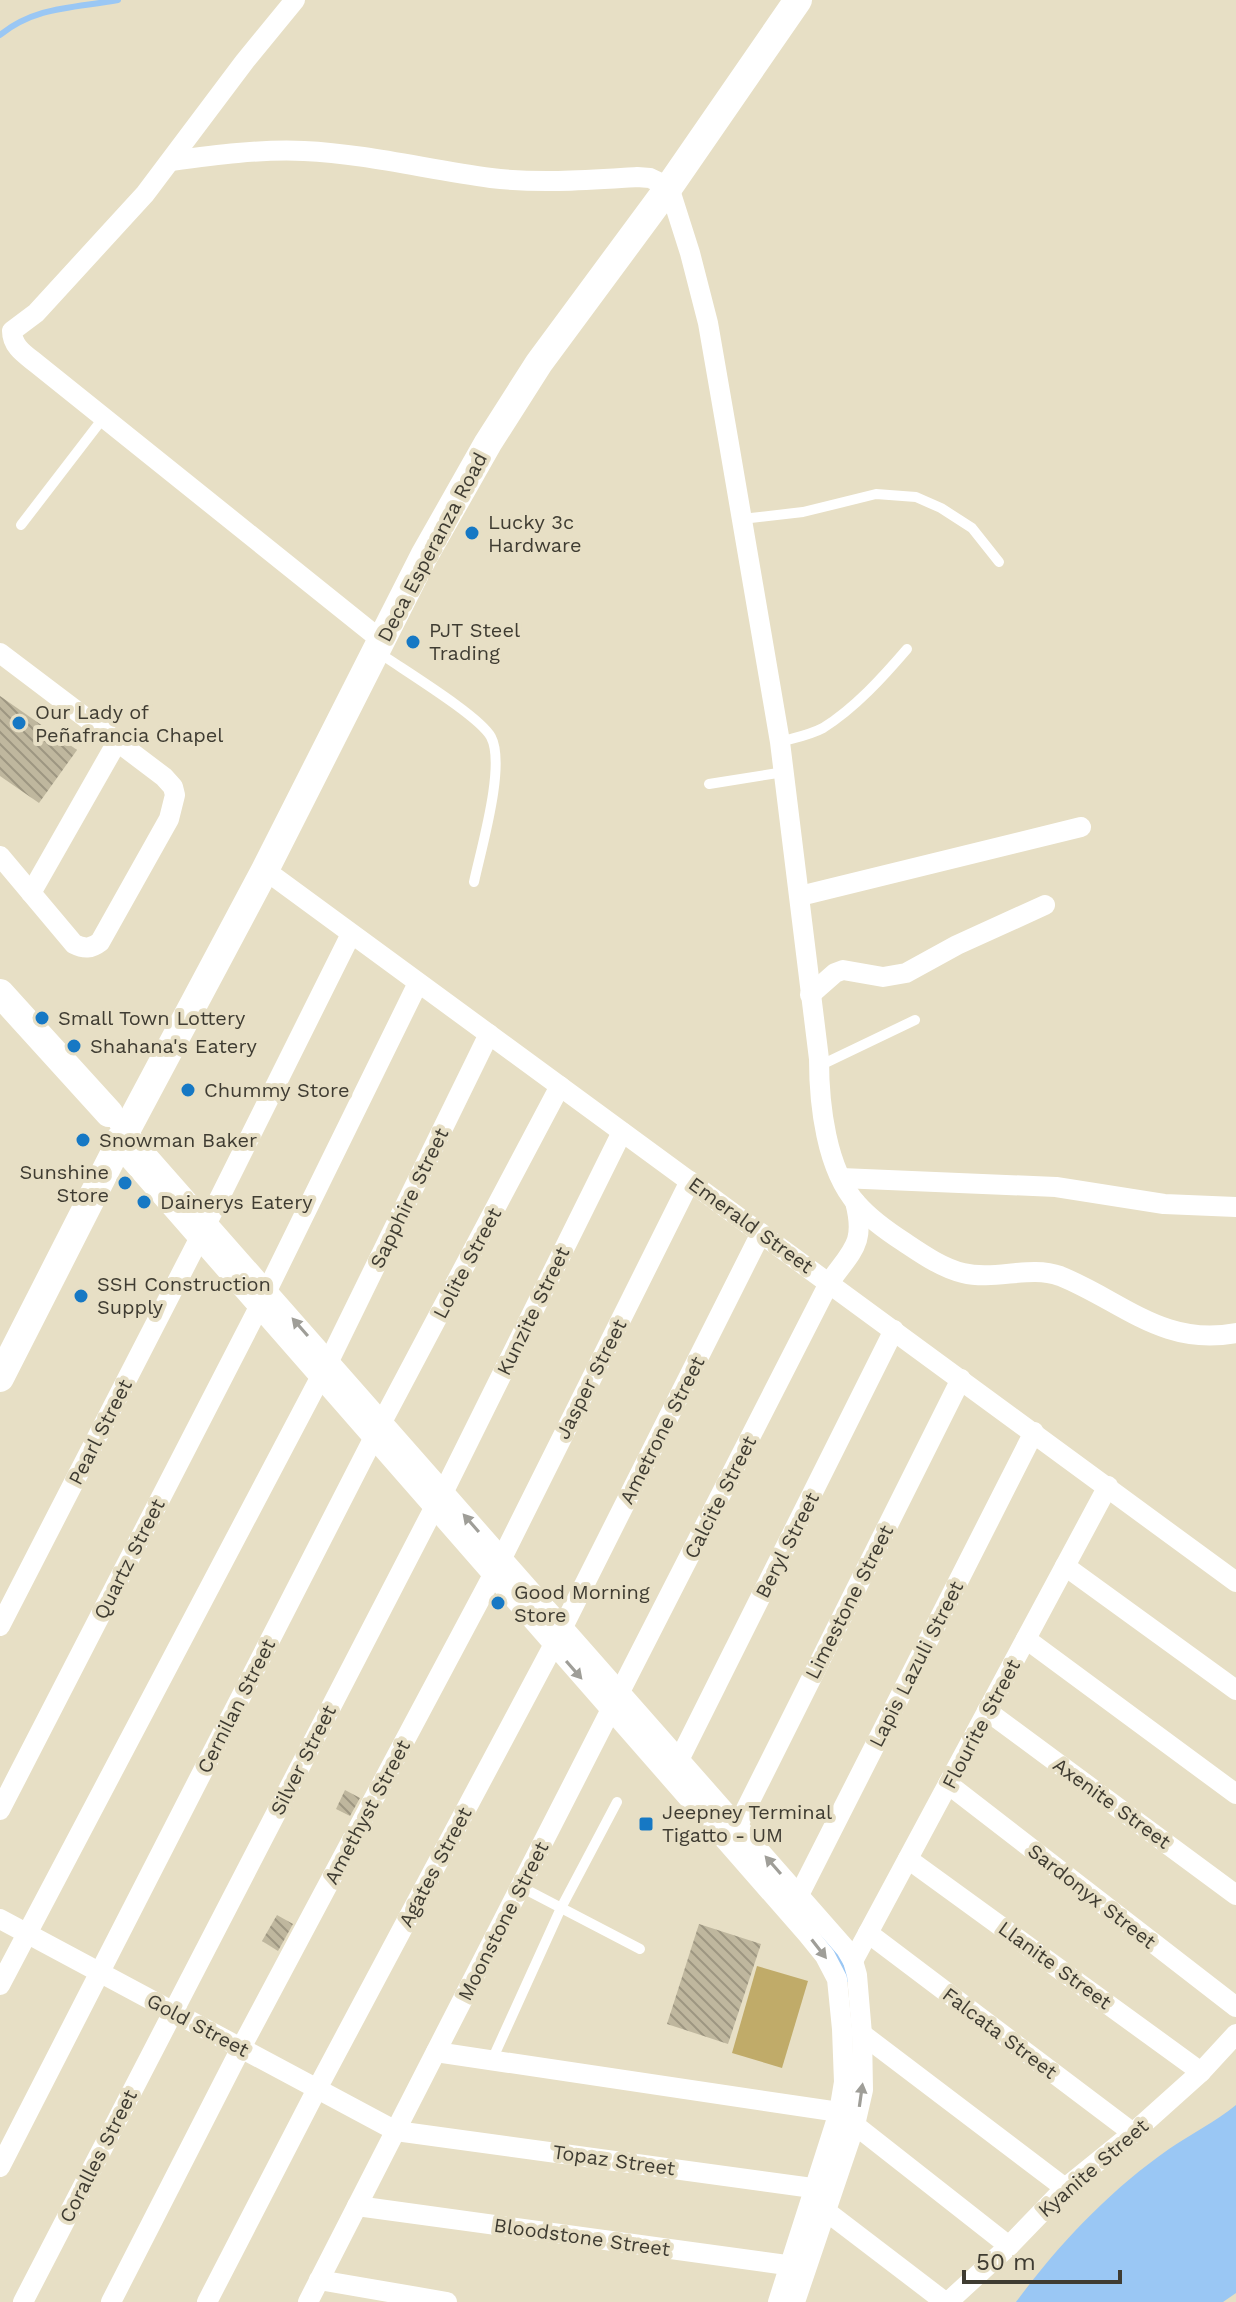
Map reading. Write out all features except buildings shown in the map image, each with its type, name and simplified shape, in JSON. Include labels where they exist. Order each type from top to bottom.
[{"type":"street","points":[[295,0],[145,194],[36,313],[12,331],[12,339],[17,347],[379,646]]},
{"type":"street","name":"Deca Esperanza Road","points":[[0,1378],[118,1130],[265,870],[424,556],[488,443],[548,351],[669,187],[798,0]]},
{"type":"street","points":[[171,161],[303,151],[390,161],[495,179],[542,182],[637,177],[659,180],[669,187],[708,323],[780,742],[819,1066],[821,1111],[841,1178],[855,1202],[881,1227],[943,1266],[965,1274],[1043,1272],[1059,1276],[1164,1327],[1191,1335],[1236,1333]]},
{"type":"street","points":[[0,653],[164,777],[173,787],[175,795],[169,819],[100,942],[94,947],[74,944],[0,856]]},
{"type":"street","points":[[31,893],[117,742]]},
{"type":"street","points":[[800,896],[1081,827]]},
{"type":"street","name":"Emerald Street","points":[[265,870],[1236,1582]]},
{"type":"street","points":[[810,995],[835,973],[843,970],[883,977],[906,973],[957,945],[1045,905]]},
{"type":"street","name":"Pearl Street","points":[[0,1626],[351,934]]},
{"type":"street","name":"Quartz Street","points":[[0,1810],[263,1299],[418,983]]},
{"type":"street","points":[[0,993],[497,1567],[553,1646],[808,1935],[832,1967],[839,1992],[843,2095],[847,2119]]},
{"type":"street","name":"Sapphire Street","points":[[0,1985],[325,1370],[489,1034]]},
{"type":"street","name":"Lolite Street","points":[[378,1431],[560,1086]]},
{"type":"street","name":"Kunzite Street","points":[[439,1500],[622,1132]]},
{"type":"street","points":[[841,1178],[1056,1187],[1164,1204],[1236,1207]]},
{"type":"street","name":"Jasper Street","points":[[497,1567],[690,1181]]},
{"type":"street","name":"Calcite Street","points":[[610,1711],[829,1283],[854,1247],[860,1232],[855,1202]]},
{"type":"street","name":"Ametrone Street","points":[[563,1627],[761,1233]]},
{"type":"street","name":"Beryl Street","points":[[679,1760],[894,1330]]},
{"type":"street","name":"Limestone Street","points":[[738,1825],[961,1379]]},
{"type":"street","name":"Cernilan Street","points":[[0,2167],[378,1431]]},
{"type":"street","name":"Lapis Lazuli Street","points":[[799,1895],[1034,1432]]},
{"type":"street","name":"Flourite Street","points":[[853,1961],[1108,1486]]},
{"type":"street","name":"Silver Street","points":[[172,2011],[439,1500]]},
{"type":"street","points":[[1065,1566],[1236,1690]]},
{"type":"street","points":[[497,1567],[563,1627],[846,1949],[853,1961],[862,2034],[863,2090],[847,2119],[794,2288]]},
{"type":"street","name":"Amethyst Street","points":[[111,2302],[241,2048],[497,1567]]},
{"type":"street","points":[[1026,1639],[1236,1794]]},
{"type":"street","name":"Agates Street","points":[[207,2302],[553,1646]]},
{"type":"street","name":"Moonstone Street","points":[[308,2302],[610,1711]]},
{"type":"street","name":"Axenite Street","points":[[987,1711],[1236,1895]]},
{"type":"street","name":"Sardonyx Street","points":[[948,1784],[1236,2007]]},
{"type":"street","name":"Llanite Street","points":[[908,1859],[1201,2072]]},
{"type":"street","name":"Gold Street","points":[[0,1919],[396,2131]]},
{"type":"street","name":"Falcata Street","points":[[868,1933],[1133,2133]]},
{"type":"street","name":"Coralles Street","points":[[23,2302],[172,2011]]},
{"type":"street","points":[[862,2034],[1065,2188]]},
{"type":"street","name":"Kyanite Street","points":[[946,2302],[1009,2246],[1065,2188],[1201,2072],[1236,2034]]},
{"type":"street","points":[[436,2052],[847,2119],[1009,2246]]},
{"type":"street","name":"Topaz Street","points":[[396,2131],[822,2197]]},
{"type":"street","points":[[822,2197],[946,2302]]},
{"type":"street","name":"Bloodstone Street","points":[[357,2206],[794,2288]]},
{"type":"street","points":[[319,2280],[447,2302]]},
{"type":"lane","points":[[21,525],[104,417]]},
{"type":"lane","points":[[742,519],[803,512],[876,494],[916,497],[941,508],[972,528],[999,562]]},
{"type":"lane","points":[[379,646],[476,720],[491,735],[495,750],[495,776],[474,882]]},
{"type":"lane","points":[[780,742],[820,729],[844,712],[907,649]]},
{"type":"lane","points":[[709,784],[784,772]]},
{"type":"lane","points":[[819,1066],[915,1020]]},
{"type":"lane","points":[[492,2060],[561,1908],[617,1802]]},
{"type":"lane","points":[[521,1887],[640,1949]]},
{"type":"shaded area","points":[[757,1966],[808,1981],[782,2068],[732,2053]]},
{"type":"water","points":[[1236,2105],[1236,2293],[1223,2302],[1016,2302],[1068,2239],[1126,2182]]},
{"type":"waterway","points":[[0,35],[42,13],[118,0]]},
{"type":"waterway","points":[[823,1937],[847,1979]]},
{"type":"place","name":"Lucky 3c Hardware","points":[[472,533]]},
{"type":"place","name":"PJT Steel Trading","points":[[413,642]]},
{"type":"place","name":"Our Lady of Peñafrancia Chapel","points":[[19,723]]},
{"type":"place","name":"Small Town Lottery","points":[[42,1018]]},
{"type":"place","name":"Shahana's Eatery","points":[[74,1046]]},
{"type":"place","name":"Chummy Store","points":[[188,1090]]},
{"type":"place","name":"Snowman Baker","points":[[83,1140]]},
{"type":"place","name":"Sunshine Store","points":[[125,1183]]},
{"type":"place","name":"Dainerys Eatery","points":[[144,1202]]},
{"type":"place","name":"SSH Construction Supply","points":[[81,1296]]},
{"type":"place","name":"Good Morning Store","points":[[498,1603]]},
{"type":"place","name":"Jeepney Terminal Tigatto - UM","points":[[646,1824]]}]
